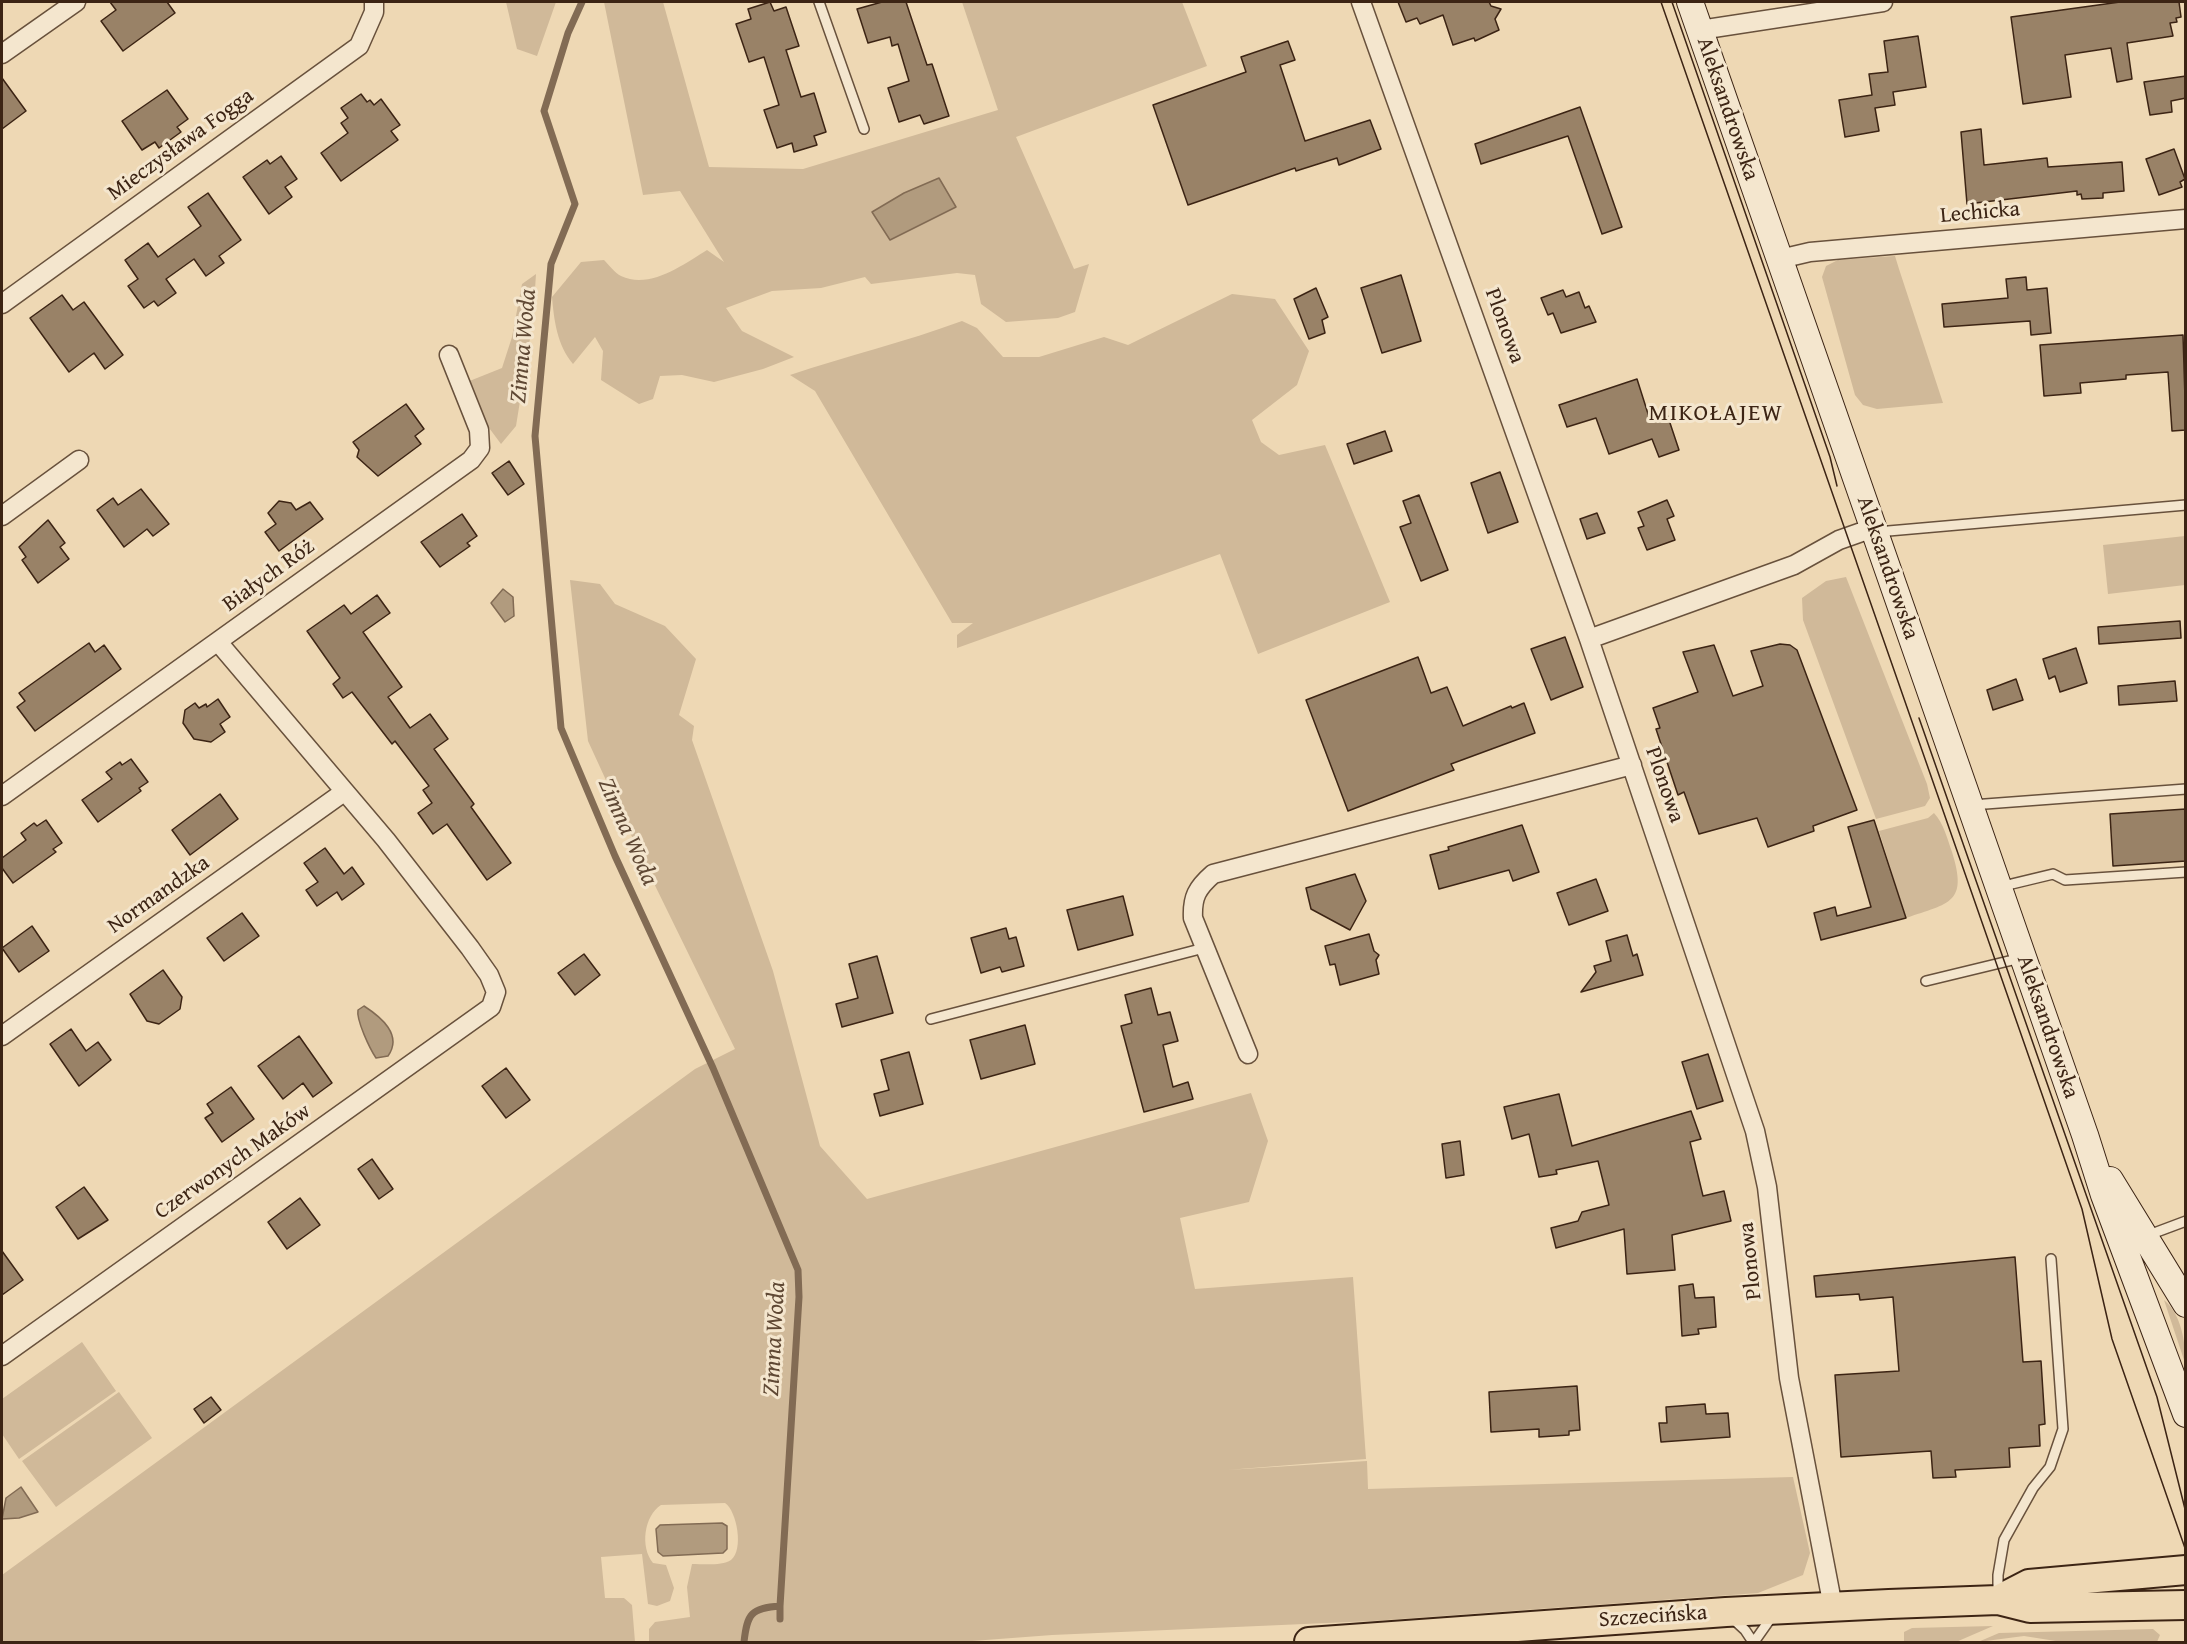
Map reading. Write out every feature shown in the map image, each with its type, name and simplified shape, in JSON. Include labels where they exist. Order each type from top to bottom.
[{"type":"main road","name":"Aleksandrowska","points":[[1690,2],[2124,1250],[2186,1414]]},
{"type":"main road","name":"Aleksandrowska","points":[[2085,1135],[2186,1304]]},
{"type":"main road","name":"Szczecińska","points":[[1998,1600],[2029,1584],[2186,1570]]},
{"type":"main road","name":"Szczecińska","points":[[1309,1642],[1778,1609],[1998,1600],[2030,1608],[2186,1605]]},
{"type":"street","points":[[2,54],[76,2]]},
{"type":"street","name":"Plonowa","points":[[1361,2],[1589,639],[1762,1156],[1789,1378],[1833,1607]]},
{"type":"street","points":[[1700,30],[1883,2]]},
{"type":"street","name":"Mieczysława Fogga","points":[[2,304],[359,46],[374,7]]},
{"type":"street","name":"Lechicka","points":[[1780,259],[1810,252],[2186,219]]},
{"type":"street","name":"Białych Róż","points":[[2,796],[471,460],[480,448],[479,430],[449,355]]},
{"type":"street","points":[[2,516],[79,460]]},
{"type":"street","points":[[1589,639],[1794,565],[1839,540],[1874,531]]},
{"type":"street","points":[[218,642],[344,792]]},
{"type":"street","points":[[1248,1054],[1193,918],[1192,900],[1200,886],[1213,874],[1632,765]]},
{"type":"street","name":"Czerwonych Maków","points":[[2,1356],[491,1007],[496,992],[489,975],[386,840],[344,792]]},
{"type":"street","name":"Normandzka","points":[[2,1035],[344,792]]},
{"type":"lane","points":[[819,2],[864,129]]},
{"type":"lane","points":[[1874,531],[2186,505]]},
{"type":"lane","points":[[1970,805],[2186,789]]},
{"type":"lane","points":[[1999,887],[2053,874],[2065,880],[2186,872]]},
{"type":"lane","points":[[931,1019],[1204,948]]},
{"type":"lane","points":[[1926,981],[2023,957]]},
{"type":"lane","points":[[2124,1250],[2145,1236],[2186,1221]]},
{"type":"lane","points":[[1998,1600],[1998,1575],[2004,1540],[2033,1488],[2050,1467],[2063,1430],[2051,1259]]},
{"type":"lane","points":[[1726,1612],[1754,1642],[1778,1609]]},
{"type":"shaded area","points":[[506,2],[556,2],[537,56],[517,49]]},
{"type":"shaded area","points":[[604,2],[663,2],[709,167],[803,169],[998,110],[962,2],[1182,2],[1207,66],[1016,137],[1074,269],[1089,264],[1075,312],[1058,318],[1006,322],[981,304],[975,275],[957,273],[871,284],[865,277],[821,288],[772,291],[726,308],[742,331],[794,357],[763,369],[714,382],[682,375],[660,376],[653,399],[639,404],[601,380],[603,351],[595,337],[573,364],[560,341],[552,297],[581,262],[604,260],[621,276],[643,280],[666,274],[707,250],[724,262],[680,191],[643,195]]},
{"type":"shaded area","points":[[939,178],[956,207],[890,240],[872,212],[904,193]]},
{"type":"shaded area","points":[[1895,256],[1943,403],[1877,409],[1863,405],[1855,395],[1822,277],[1826,266],[1838,260]]},
{"type":"shaded area","points":[[536,274],[533,320],[516,426],[501,444],[478,413],[467,382],[502,368],[512,337],[522,284]]},
{"type":"shaded area","points":[[1232,294],[1275,299],[1309,351],[1297,385],[1252,420],[1261,442],[1279,455],[1325,445],[1390,602],[1258,654],[1220,554],[957,648],[957,635],[973,623],[952,623],[815,391],[790,375],[962,321],[977,328],[1003,357],[1039,357],[1104,337],[1128,345]]},
{"type":"shaded area","points":[[2185,536],[2185,585],[2108,594],[2103,545]]},
{"type":"shaded area","points":[[1846,577],[1927,784],[1930,798],[1925,806],[1876,819],[1803,620],[1802,598],[1826,581]]},
{"type":"shaded area","points":[[570,580],[600,584],[615,604],[665,626],[696,659],[679,715],[694,726],[692,740],[773,971],[820,1146],[867,1199],[1251,1093],[1268,1141],[1249,1202],[1180,1218],[1195,1289],[1353,1277],[1366,1459],[1227,1470],[1367,1461],[1368,1489],[1793,1477],[1810,1553],[1803,1575],[1758,1593],[1373,1621],[1052,1635],[959,1642],[649,1642],[649,1629],[655,1622],[690,1617],[687,1587],[692,1564],[718,1564],[731,1560],[735,1555],[738,1540],[736,1522],[725,1503],[661,1505],[651,1516],[645,1541],[653,1563],[666,1565],[674,1588],[670,1601],[657,1606],[648,1604],[642,1554],[601,1557],[605,1598],[624,1598],[632,1605],[635,1642],[2,1642],[2,1575],[695,1069],[735,1049],[644,863],[588,741]]},
{"type":"shaded area","points":[[503,589],[513,597],[514,616],[505,622],[491,603]]},
{"type":"shaded area","points":[[1934,813],[1943,826],[1952,852],[1958,882],[1956,891],[1944,904],[1906,918],[1879,831],[1928,818]]},
{"type":"shaded area","points":[[364,1006],[388,1027],[393,1041],[388,1056],[376,1058],[367,1041],[358,1015],[358,1010]]},
{"type":"shaded area","points":[[2164,1300],[2175,1313],[2181,1329],[2185,1346],[2185,1363]]},
{"type":"shaded area","points":[[82,1342],[116,1391],[19,1459],[2,1434],[2,1399]]},
{"type":"shaded area","points":[[119,1392],[152,1438],[56,1507],[22,1461]]},
{"type":"shaded area","points":[[21,1487],[38,1512],[19,1518],[2,1519],[6,1498]]},
{"type":"shaded area","points":[[722,1523],[727,1526],[727,1549],[723,1553],[663,1556],[658,1552],[656,1529],[660,1525]]},
{"type":"shaded area","points":[[1993,1626],[1956,1642],[1904,1642],[1904,1632],[1912,1628]]},
{"type":"shaded area","points":[[2153,1629],[2160,1635],[2157,1642],[2062,1642],[2024,1636],[1978,1642],[1999,1633]]},
{"type":"building","points":[[110,2],[167,2],[175,13],[123,51],[101,21],[116,10]]},
{"type":"building","points":[[770,2],[774,11],[786,7],[799,46],[786,50],[801,97],[814,93],[826,132],[814,136],[817,145],[794,152],[792,143],[777,148],[764,110],[779,105],[764,57],[749,62],[736,24],[751,19],[748,9]]},
{"type":"building","points":[[882,2],[906,2],[927,65],[932,64],[949,116],[924,124],[920,115],[899,122],[888,88],[909,81],[898,44],[892,46],[890,37],[868,43],[857,9]]},
{"type":"building","points":[[1398,2],[1489,2],[1491,6],[1501,9],[1495,19],[1499,30],[1475,41],[1474,38],[1453,45],[1443,15],[1420,24],[1417,18],[1406,22]]},
{"type":"building","points":[[2120,2],[2179,2],[2181,17],[2176,18],[2177,22],[2170,23],[2173,36],[2127,43],[2132,79],[2117,82],[2111,48],[2065,55],[2071,97],[2023,104],[2011,17]]},
{"type":"building","points":[[1918,36],[1926,87],[1893,92],[1895,105],[1875,108],[1879,131],[1845,137],[1839,100],[1872,95],[1869,74],[1888,72],[1884,41]]},
{"type":"building","points":[[1288,41],[1295,60],[1280,65],[1305,141],[1370,120],[1381,149],[1339,165],[1337,158],[1296,171],[1295,168],[1188,205],[1153,105],[1246,72],[1241,57]]},
{"type":"building","points":[[2186,76],[2186,98],[2171,101],[2172,112],[2150,115],[2144,82]]},
{"type":"building","points":[[2,78],[26,111],[2,129]]},
{"type":"building","points":[[167,90],[188,119],[177,127],[181,132],[159,148],[155,142],[142,150],[122,121]]},
{"type":"building","points":[[361,94],[367,102],[370,100],[374,105],[381,99],[400,125],[391,131],[398,140],[341,181],[321,153],[348,133],[341,123],[348,118],[341,108]]},
{"type":"building","points":[[1580,107],[1622,227],[1602,234],[1568,136],[1481,164],[1475,144]]},
{"type":"building","points":[[1981,129],[1984,165],[2047,158],[2048,167],[2122,162],[2124,191],[2103,193],[2103,198],[2082,199],[2081,194],[2077,195],[2077,191],[1967,204],[1961,132]]},
{"type":"building","points":[[2174,149],[2185,179],[2180,182],[2182,187],[2159,195],[2146,159]]},
{"type":"building","points":[[281,156],[297,179],[285,187],[292,197],[269,214],[243,177],[267,160],[270,164]]},
{"type":"building","points":[[208,193],[241,240],[219,256],[224,263],[206,276],[194,259],[166,279],[176,293],[158,306],[154,301],[144,308],[128,286],[138,279],[125,260],[148,243],[158,257],[201,226],[188,207]]},
{"type":"building","points":[[1401,275],[1421,341],[1382,353],[1361,288]]},
{"type":"building","points":[[2026,277],[2027,290],[2047,288],[2051,333],[2031,335],[2030,321],[1944,327],[1942,304],[2008,298],[2006,279]]},
{"type":"building","points":[[1316,288],[1328,317],[1322,320],[1325,333],[1309,339],[1294,299]]},
{"type":"building","points":[[1563,290],[1566,297],[1579,292],[1585,308],[1589,306],[1596,322],[1561,333],[1553,313],[1548,315],[1541,298]]},
{"type":"building","points":[[62,295],[73,310],[84,302],[123,355],[105,369],[94,353],[69,372],[30,318]]},
{"type":"building","points":[[2183,335],[2186,430],[2172,431],[2168,372],[2126,375],[2126,379],[2080,383],[2081,393],[2044,396],[2040,345]]},
{"type":"building","points":[[1637,379],[1650,420],[1667,414],[1679,450],[1659,457],[1652,439],[1609,454],[1596,418],[1567,427],[1559,405]]},
{"type":"building","points":[[406,404],[424,429],[415,436],[421,444],[378,476],[357,457],[359,450],[353,442]]},
{"type":"building","points":[[1385,431],[1392,451],[1354,464],[1347,444]]},
{"type":"building","points":[[509,461],[524,484],[508,495],[492,473]]},
{"type":"building","points":[[1500,472],[1518,522],[1488,533],[1471,483]]},
{"type":"building","points":[[141,489],[169,524],[153,536],[147,529],[124,547],[97,510],[113,498],[118,505]]},
{"type":"building","points":[[1419,495],[1448,570],[1421,581],[1400,527],[1411,523],[1403,501]]},
{"type":"building","points":[[1667,500],[1674,516],[1667,519],[1675,540],[1647,550],[1638,528],[1644,526],[1638,512]]},
{"type":"building","points":[[279,501],[291,503],[296,510],[310,502],[323,519],[279,551],[265,532],[276,524],[268,513]]},
{"type":"building","points":[[1597,513],[1605,533],[1587,539],[1580,519]]},
{"type":"building","points":[[462,514],[477,536],[467,543],[470,546],[440,567],[421,542]]},
{"type":"building","points":[[48,520],[65,543],[60,547],[69,559],[38,583],[22,560],[26,557],[19,547]]},
{"type":"building","points":[[377,595],[390,613],[363,632],[402,687],[388,697],[410,728],[430,714],[448,739],[434,749],[474,804],[471,807],[511,863],[487,880],[447,824],[433,834],[418,813],[432,803],[423,790],[429,786],[395,741],[392,744],[352,692],[343,698],[333,684],[340,678],[307,631],[344,605],[351,614]]},
{"type":"building","points":[[2180,621],[2181,638],[2099,644],[2098,627]]},
{"type":"building","points":[[1565,637],[1583,687],[1551,700],[1531,649]]},
{"type":"building","points":[[89,643],[95,652],[104,645],[121,669],[35,731],[17,707],[25,701],[19,693]]},
{"type":"building","points":[[1780,644],[1790,645],[1797,650],[1857,810],[1813,826],[1814,831],[1768,847],[1757,818],[1699,834],[1684,792],[1678,795],[1656,729],[1660,728],[1653,708],[1698,692],[1683,652],[1714,645],[1733,696],[1763,686],[1751,651]]},
{"type":"building","points":[[2076,648],[2087,683],[2060,692],[2055,676],[2049,679],[2043,659]]},
{"type":"building","points":[[1418,657],[1431,693],[1447,687],[1463,726],[1524,703],[1535,733],[1451,764],[1454,770],[1348,811],[1306,700]]},
{"type":"building","points":[[2016,679],[2023,700],[1993,710],[1987,690]]},
{"type":"building","points":[[2175,681],[2177,701],[2119,705],[2118,686]]},
{"type":"building","points":[[218,699],[230,717],[220,724],[225,732],[211,742],[194,739],[183,723],[185,710],[195,703],[199,708],[206,704],[207,707]]},
{"type":"building","points":[[131,759],[148,782],[139,788],[141,791],[98,822],[82,800],[112,779],[106,772],[120,762],[122,765]]},
{"type":"building","points":[[220,794],[238,819],[190,855],[172,830]]},
{"type":"building","points":[[2186,809],[2186,861],[2113,866],[2110,814]]},
{"type":"building","points":[[46,820],[62,843],[53,849],[56,852],[13,883],[2,868],[2,858],[26,840],[21,833],[34,823],[37,826]]},
{"type":"building","points":[[1874,820],[1906,918],[1821,940],[1814,913],[1835,907],[1837,916],[1871,907],[1848,827]]},
{"type":"building","points":[[1522,825],[1539,872],[1513,881],[1509,870],[1439,889],[1430,855],[1449,850],[1448,847]]},
{"type":"building","points":[[325,848],[344,874],[352,867],[364,884],[342,900],[337,892],[317,906],[306,890],[318,882],[304,863]]},
{"type":"building","points":[[1355,874],[1366,901],[1350,930],[1311,909],[1306,888]]},
{"type":"building","points":[[1596,879],[1608,911],[1569,925],[1557,893]]},
{"type":"building","points":[[1123,896],[1133,935],[1078,950],[1067,910]]},
{"type":"building","points":[[242,913],[259,936],[224,961],[207,938]]},
{"type":"building","points":[[32,926],[49,951],[19,972],[2,948]]},
{"type":"building","points":[[1006,928],[1009,939],[1016,937],[1024,966],[1002,972],[1000,967],[981,973],[971,938]]},
{"type":"building","points":[[1369,934],[1374,951],[1379,955],[1376,960],[1379,974],[1340,985],[1335,964],[1330,965],[1325,946]]},
{"type":"building","points":[[1627,935],[1633,956],[1637,954],[1643,975],[1581,992],[1596,972],[1594,966],[1611,961],[1606,941]]},
{"type":"building","points":[[584,954],[600,975],[575,995],[558,973]]},
{"type":"building","points":[[877,956],[893,1013],[842,1027],[836,1004],[858,998],[849,964]]},
{"type":"building","points":[[163,970],[182,997],[180,1009],[159,1024],[147,1021],[130,994]]},
{"type":"building","points":[[1151,988],[1158,1015],[1170,1012],[1178,1041],[1163,1045],[1173,1087],[1188,1082],[1193,1099],[1144,1112],[1121,1026],[1132,1023],[1125,995]]},
{"type":"building","points":[[1025,1025],[1035,1064],[981,1079],[970,1040]]},
{"type":"building","points":[[71,1029],[86,1051],[98,1042],[111,1060],[79,1086],[50,1044]]},
{"type":"building","points":[[299,1036],[332,1083],[313,1097],[303,1083],[283,1099],[258,1066]]},
{"type":"building","points":[[909,1052],[923,1104],[880,1116],[874,1094],[889,1090],[881,1060]]},
{"type":"building","points":[[1708,1054],[1723,1101],[1697,1109],[1682,1062]]},
{"type":"building","points":[[506,1068],[530,1100],[506,1118],[482,1086]]},
{"type":"building","points":[[231,1087],[254,1119],[222,1142],[205,1118],[213,1113],[207,1104]]},
{"type":"building","points":[[1559,1094],[1572,1146],[1691,1111],[1701,1139],[1690,1142],[1703,1196],[1724,1191],[1731,1221],[1672,1235],[1675,1270],[1627,1274],[1624,1229],[1556,1248],[1551,1228],[1578,1221],[1582,1212],[1609,1205],[1598,1161],[1556,1170],[1557,1174],[1539,1177],[1529,1134],[1512,1139],[1504,1107]]},
{"type":"building","points":[[1460,1141],[1464,1175],[1446,1178],[1442,1144]]},
{"type":"building","points":[[372,1159],[393,1189],[379,1199],[358,1169]]},
{"type":"building","points":[[84,1187],[108,1220],[78,1239],[56,1207]]},
{"type":"building","points":[[300,1198],[320,1225],[287,1249],[268,1222]]},
{"type":"building","points":[[2,1251],[23,1280],[2,1295]]},
{"type":"building","points":[[2015,1257],[2023,1362],[2041,1361],[2045,1424],[2039,1425],[2040,1446],[2009,1448],[2010,1467],[1955,1470],[1956,1477],[1933,1478],[1931,1451],[1841,1457],[1835,1375],[1899,1371],[1893,1297],[1860,1300],[1859,1294],[1816,1297],[1814,1276]]},
{"type":"building","points":[[1693,1284],[1695,1298],[1714,1297],[1716,1327],[1698,1329],[1699,1334],[1682,1336],[1679,1286]]},
{"type":"building","points":[[1577,1386],[1580,1430],[1569,1431],[1569,1435],[1539,1437],[1539,1429],[1491,1432],[1489,1392]]},
{"type":"building","points":[[211,1397],[221,1410],[204,1423],[194,1409]]},
{"type":"building","points":[[1705,1404],[1706,1414],[1728,1413],[1730,1437],[1661,1442],[1659,1423],[1667,1423],[1666,1407]]},
{"type":"waterway","name":"Zimna Woda","points":[[582,2],[568,33],[544,111],[575,204],[551,264],[535,436],[561,728],[615,856],[713,1068],[798,1270],[799,1297],[780,1606],[752,1614],[744,1642]]},
{"type":"waterway","points":[[780,1606],[780,1619]]},
{"type":"tram line","points":[[1661,2],[2082,1209],[2112,1339],[2186,1551]]},
{"type":"tram line","points":[[1672,2],[1830,457],[1837,486]]},
{"type":"tram line","points":[[1919,718],[2157,1397],[2186,1513]]},
{"type":"district","name":"MIKOŁAJEW","points":[[1716,414]]}]
